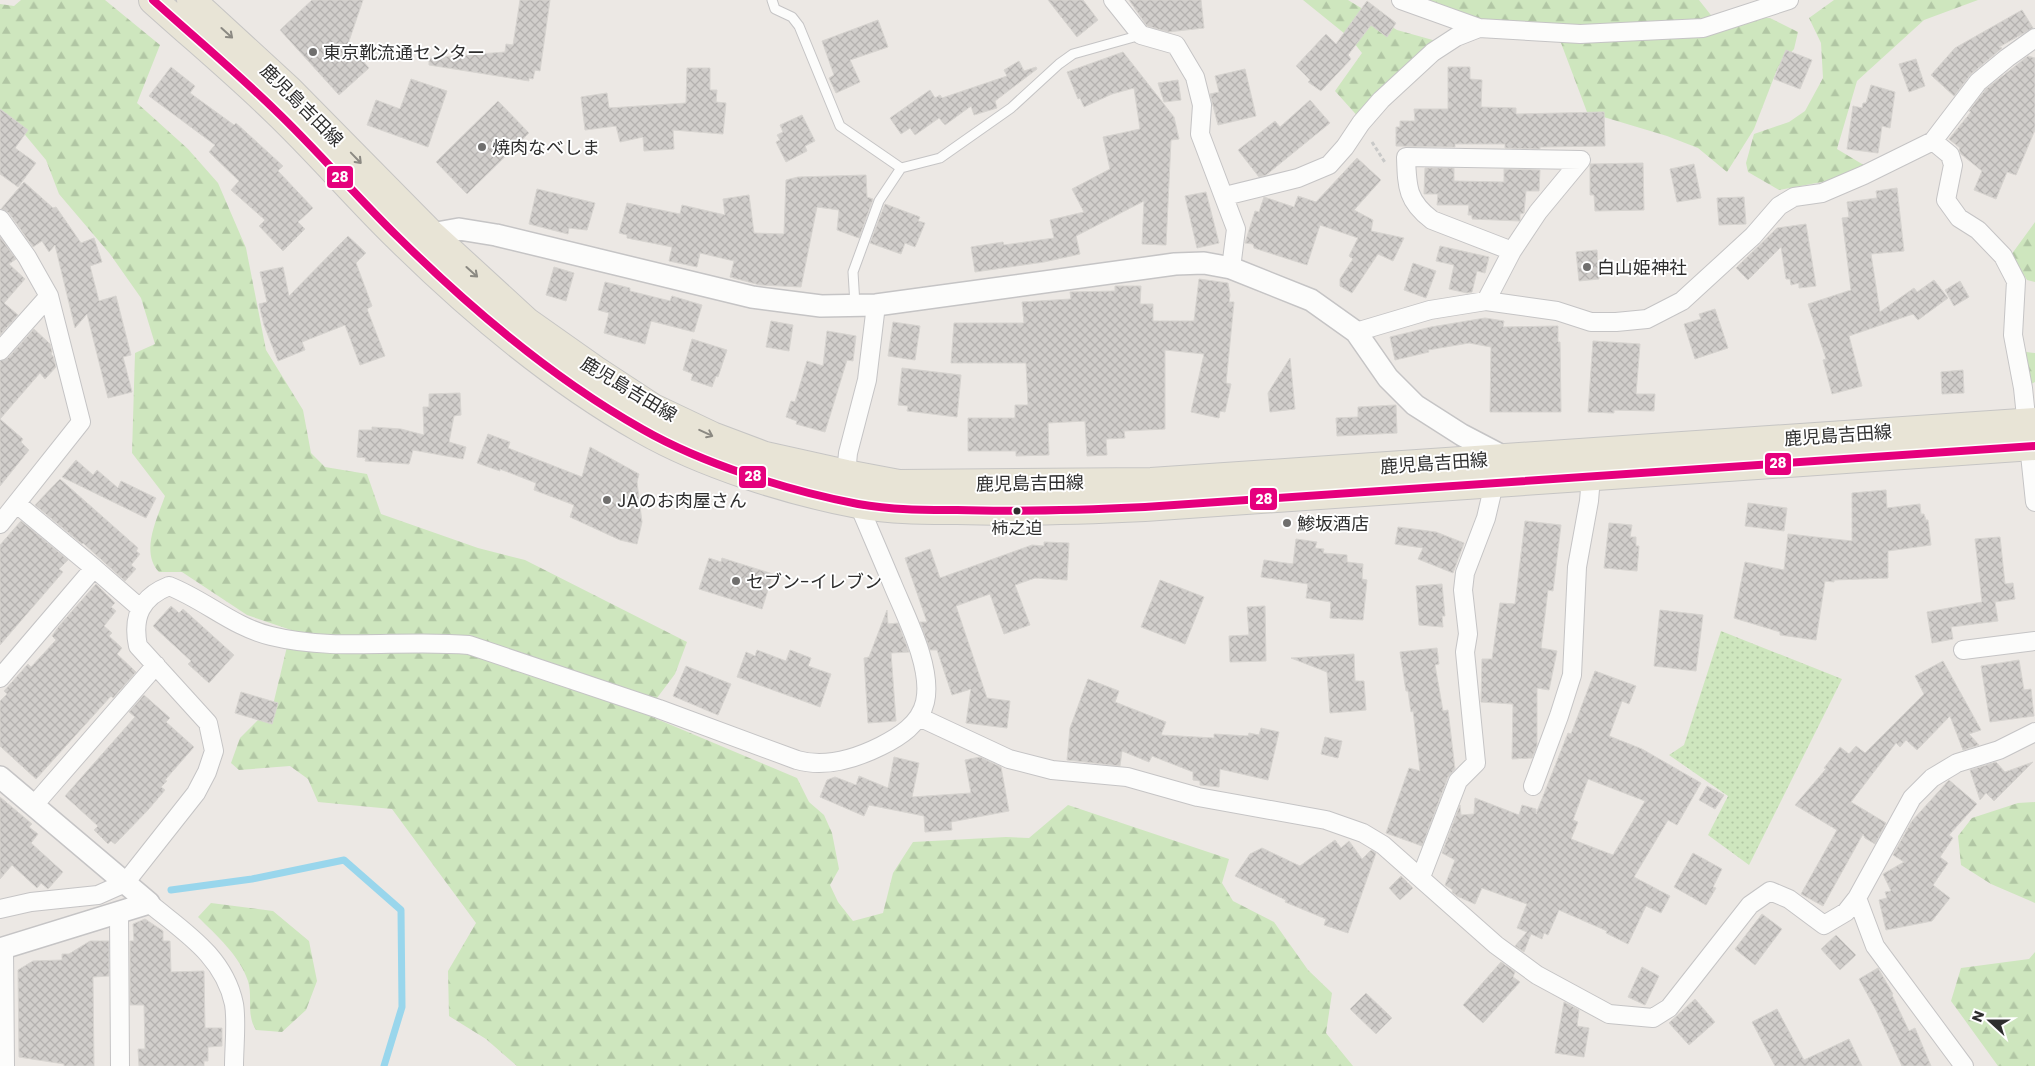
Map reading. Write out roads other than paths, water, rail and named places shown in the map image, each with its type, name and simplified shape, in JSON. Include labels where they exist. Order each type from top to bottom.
[{"type":"main road","name":"鹿児島吉田線","points":[[153,0],[276,111],[397,236],[459,295],[516,343],[586,394],[644,430],[705,459],[756,478],[858,504],[898,509],[1038,512],[1145,507],[1591,477],[2031,434]]},
{"type":"main road","name":"鹿児島吉田線","points":[[191,0],[289,90],[431,234],[527,322],[653,408],[712,436],[765,456],[899,484],[1151,482],[1506,458],[2031,434]]},
{"type":"street","points":[[1113,0],[1141,35],[1176,45],[1196,77],[1202,105],[1200,134],[1236,229],[1231,268]]},
{"type":"street","points":[[1401,0],[1479,28],[1580,34],[1703,28],[1789,0]]},
{"type":"street","points":[[1224,196],[1298,178],[1329,164],[1345,148],[1361,123],[1381,100],[1433,52],[1456,37],[1479,28]]},
{"type":"street","points":[[1356,332],[1430,310],[1486,301],[1557,311],[1591,322],[1647,319],[1682,301],[1753,236],[1779,206],[1794,197],[1822,192],[1864,175],[1932,141],[1978,82],[2006,58],[2035,38]]},
{"type":"street","points":[[1932,141],[1950,155],[1953,165],[1946,200],[1959,218],[1978,230],[2003,256],[2016,281],[2013,336],[2031,434],[2035,502]]},
{"type":"street","points":[[1486,301],[1512,251],[1538,212],[1581,160],[1406,157],[1408,188],[1415,205],[1432,220],[1512,251]]},
{"type":"street","points":[[0,219],[27,257],[49,296],[81,422],[0,524]]},
{"type":"street","points":[[431,234],[459,229],[496,235],[752,297],[821,306],[865,305],[1175,264],[1204,263],[1231,268],[1311,300],[1356,332],[1388,378],[1414,405],[1462,435],[1506,458]]},
{"type":"street","points":[[0,351],[49,296]]},
{"type":"street","points":[[0,909],[31,902],[98,895],[125,883],[196,793],[207,772],[214,751],[208,723],[138,646],[135,631],[140,608],[156,591],[169,586],[185,592],[236,624],[270,636],[316,644],[444,643],[469,645],[659,709],[812,764],[830,764],[875,749],[901,736],[918,718],[925,702],[925,679],[918,645],[846,474],[848,453],[867,380],[865,305]]},
{"type":"street","points":[[1533,786],[1572,675],[1577,567],[1589,501],[1591,477]]},
{"type":"street","points":[[1421,877],[1458,781],[1476,762],[1466,652],[1468,634],[1463,590],[1465,573],[1486,518],[1494,484]]},
{"type":"street","points":[[17,504],[140,608]]},
{"type":"street","points":[[0,678],[94,568]]},
{"type":"street","points":[[1963,650],[2035,642]]},
{"type":"street","points":[[34,805],[156,665]]},
{"type":"street","points":[[918,718],[1009,759],[1052,770],[1127,777],[1198,797],[1338,823],[1364,834],[1383,845],[1496,945],[1537,975],[1609,1014],[1653,1018],[1669,1008],[1750,906],[1770,891],[1789,899],[1824,925],[1846,912],[1858,898],[1912,798],[1932,778],[1957,763],[1999,750],[2035,732]]},
{"type":"street","points":[[0,777],[201,945],[215,960],[226,978],[234,1005],[234,1066]]},
{"type":"street","points":[[1858,898],[1875,946],[1964,1066]]},
{"type":"street","points":[[5,1066],[2,949],[149,903]]},
{"type":"street","points":[[118,912],[120,1066]]},
{"type":"lane","points":[[772,0],[775,9],[792,17],[799,26],[840,126],[901,168]]},
{"type":"lane","points":[[865,305],[853,272],[879,201],[901,168],[940,158],[1010,108],[1059,64],[1073,54],[1141,35]]},
{"type":"waterway","points":[[171,890],[252,879],[344,860],[401,910],[402,1007],[384,1066]]},
{"type":"place","name":"東京靴流通センター","points":[[313,52]]},
{"type":"place","name":"焼肉なべしま","points":[[482,147]]},
{"type":"place","name":"白山姫神社","points":[[1587,267]]},
{"type":"place","name":"JAのお肉屋さん","points":[[607,500]]},
{"type":"place","name":"柿之迫","points":[[1017,511]]},
{"type":"place","name":"鯵坂酒店","points":[[1287,523]]},
{"type":"place","name":"セブン-イレブン","points":[[736,581]]}]
